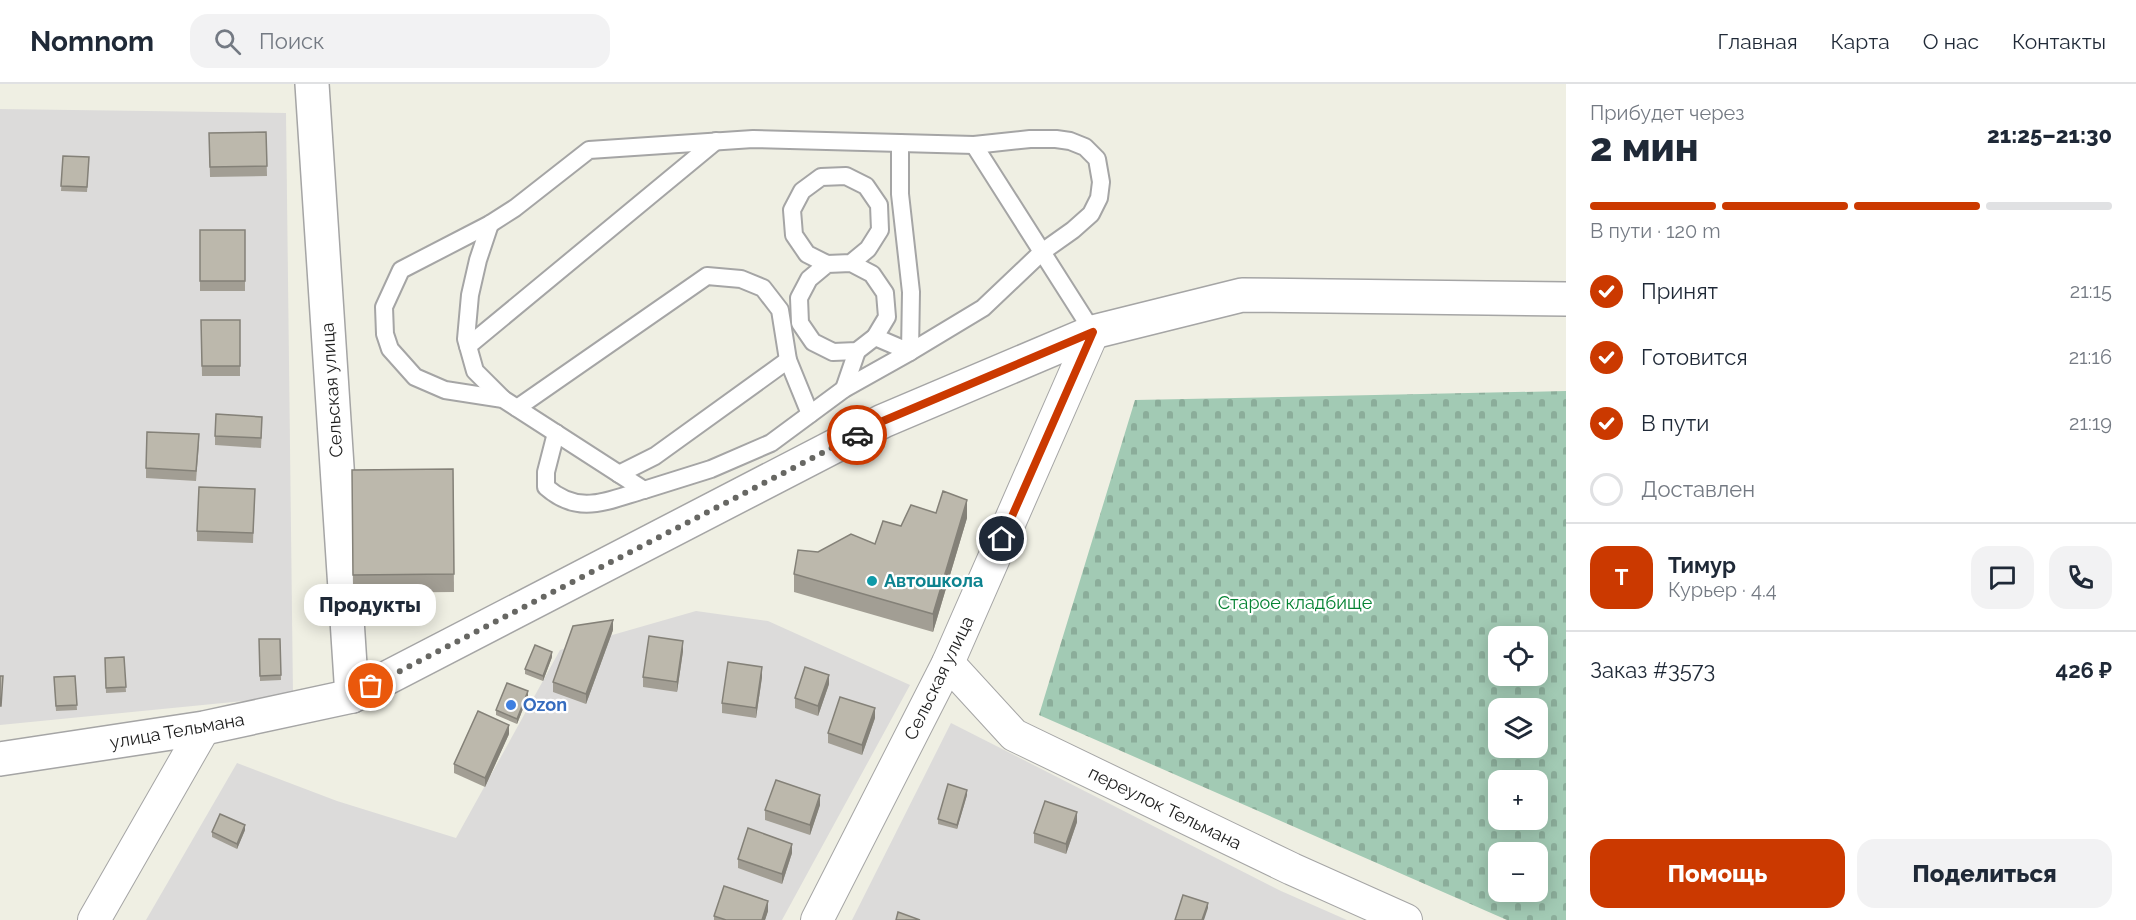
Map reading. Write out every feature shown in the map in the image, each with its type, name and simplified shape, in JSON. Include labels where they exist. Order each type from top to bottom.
[{"type":"street","name":"Сельская улица","points":[[312,84],[352,696]]},
{"type":"street","name":"улица Тельмана","points":[[0,759],[204,728],[352,696],[883,421],[1093,332],[1242,295],[1566,299]]},
{"type":"street","name":"Сельская улица","points":[[817,920],[948,663],[1093,332]]},
{"type":"street","name":"переулок Тельмана","points":[[948,663],[1014,735],[1292,869],[1406,920]]},
{"type":"street","points":[[94,920],[204,728]]},
{"type":"lane","points":[[556,433],[546,472],[546,486],[556,496],[572,504],[589,505],[711,469],[771,443],[844,389],[983,308],[1042,252],[1073,230],[1091,214],[1098,198],[1101,183],[1097,159],[1084,147],[1070,141],[1056,139],[1030,139],[974,145],[753,139],[589,150],[515,208],[490,224],[401,270],[384,307],[385,334],[390,349],[415,377],[446,390],[510,403],[707,276],[741,279],[763,288],[780,310],[788,360],[810,414]]},
{"type":"lane","points":[[468,346],[716,141]]},
{"type":"lane","points":[[900,143],[900,194],[910,292],[910,352]]},
{"type":"lane","points":[[974,145],[1093,332]]},
{"type":"lane","points":[[846,176],[866,186],[879,205],[880,230],[868,249],[851,262],[826,264],[807,254],[794,235],[792,210],[802,191],[821,177],[846,176]]},
{"type":"lane","points":[[490,224],[470,295],[466,339],[475,371],[510,403],[644,490]]},
{"type":"lane","points":[[844,389],[857,351],[875,337],[887,317],[885,292],[872,274],[851,262]]},
{"type":"lane","points":[[826,264],[809,279],[799,298],[800,323],[813,342],[833,352],[857,351]]},
{"type":"lane","points":[[875,337],[910,352]]},
{"type":"lane","points":[[619,474],[655,456],[788,360]]},
{"type":"shaded area","points":[[0,109],[286,113],[293,696],[0,725]]},
{"type":"shaded area","points":[[696,611],[768,621],[910,685],[782,920],[146,920],[237,763],[337,801],[456,838],[560,650]]},
{"type":"shaded area","points":[[951,723],[1281,891],[1347,920],[852,920]]},
{"type":"green space","name":"Старое кладбище","points":[[1566,391],[1566,920],[1507,920],[1039,715],[1135,400]]},
{"type":"building","points":[[266,132],[267,166],[210,167],[209,133]]},
{"type":"building","points":[[63,156],[89,157],[87,187],[61,186]]},
{"type":"building","points":[[200,230],[245,230],[245,281],[200,281]]},
{"type":"building","points":[[201,320],[240,320],[240,366],[202,366]]},
{"type":"building","points":[[216,414],[262,417],[261,438],[215,436]]},
{"type":"building","points":[[147,432],[199,434],[196,471],[146,468]]},
{"type":"building","points":[[453,469],[454,574],[353,575],[352,470]]},
{"type":"building","points":[[199,487],[255,489],[253,533],[197,531]]},
{"type":"building","name":"Автошкола","points":[[943,491],[967,500],[933,614],[794,574],[798,550],[818,552],[851,534],[875,544],[883,521],[901,526],[911,505],[936,513]]},
{"type":"building","points":[[613,620],[586,694],[553,682],[573,626]]},
{"type":"building","points":[[649,636],[683,641],[677,682],[643,677]]},
{"type":"building","points":[[259,639],[280,639],[281,675],[260,676]]},
{"type":"building","points":[[535,645],[552,652],[543,676],[525,669]]},
{"type":"building","points":[[124,657],[126,687],[106,688],[105,658]]},
{"type":"building","points":[[728,662],[762,667],[756,708],[722,703]]},
{"type":"building","points":[[805,667],[829,675],[818,706],[795,698]]},
{"type":"building","points":[[0,676],[3,676],[1,706],[0,706]]},
{"type":"building","points":[[75,676],[77,705],[56,706],[54,677]]},
{"type":"building","points":[[507,683],[528,691],[517,719],[496,710]]},
{"type":"building","points":[[840,697],[875,708],[862,745],[828,733]]},
{"type":"building","points":[[478,711],[509,725],[485,778],[454,764]]},
{"type":"building","points":[[776,780],[820,795],[810,825],[765,810]]},
{"type":"building","points":[[948,784],[967,790],[957,825],[938,819]]},
{"type":"building","points":[[1045,801],[1077,812],[1066,844],[1034,833]]},
{"type":"building","points":[[220,814],[245,825],[237,844],[212,832]]},
{"type":"building","points":[[748,828],[792,844],[782,874],[738,859]]},
{"type":"building","points":[[724,886],[768,901],[762,920],[726,920],[714,916]]},
{"type":"building","points":[[1183,895],[1208,903],[1202,920],[1175,920]]},
{"type":"building","points":[[898,912],[920,920],[896,920]]},
{"type":"way so far","points":[[371,686],[857,435]]},
{"type":"place","name":"Автошкола","points":[[872,581]]},
{"type":"place","name":"Продукты","points":[[371,686]]},
{"type":"place","name":"Ozon","points":[[511,705]]},
{"type":"route","points":[[857,435],[883,421],[1093,332],[1002,539]]}]
